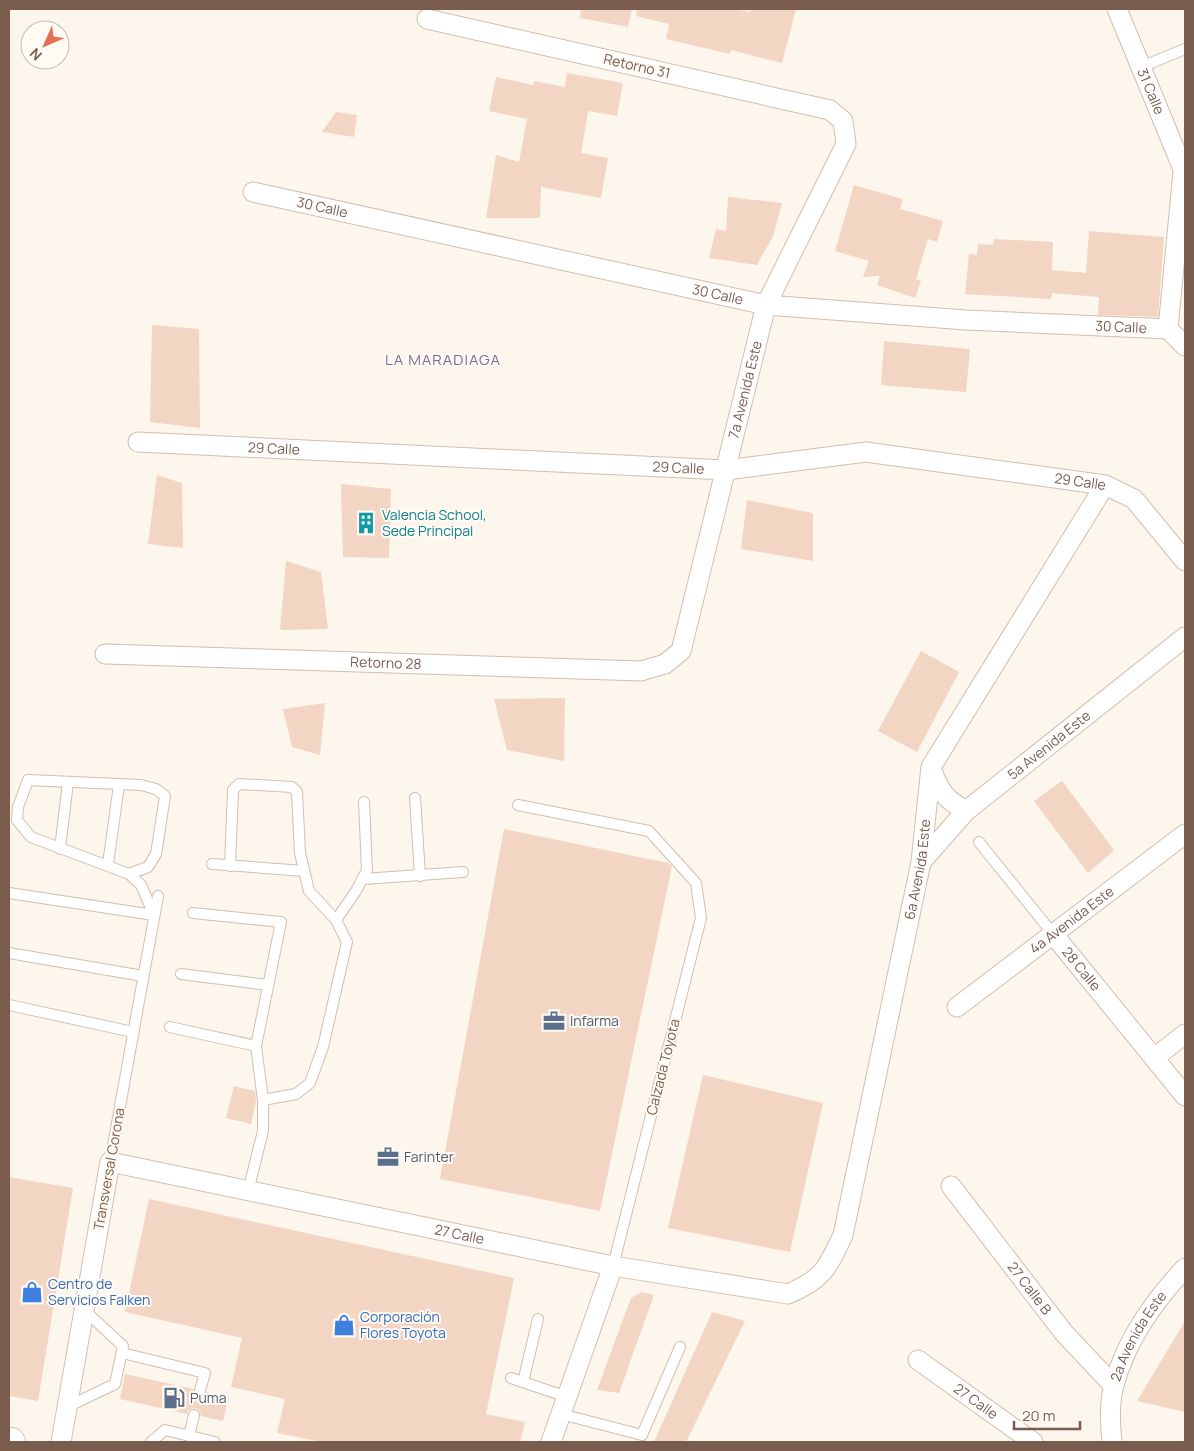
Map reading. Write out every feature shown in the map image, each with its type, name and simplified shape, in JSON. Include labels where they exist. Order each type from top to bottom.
[{"type":"street","name":"31 Calle","points":[[1117,9],[1184,173]]},
{"type":"street","name":"Retorno 31","points":[[427,18],[830,110],[843,121]]},
{"type":"street","name":"7a Avenida Este","points":[[665,664],[681,651],[766,305],[846,144],[843,121]]},
{"type":"street","points":[[1184,173],[1168,329],[1185,346]]},
{"type":"street","name":"30 Calle","points":[[253,192],[766,305],[966,320],[1168,329]]},
{"type":"street","name":"29 Calle","points":[[138,442],[726,470],[866,452],[1106,485],[1134,498],[1185,561]]},
{"type":"street","name":"6a Avenida Este","points":[[810,1284],[829,1264],[843,1235],[921,862],[931,767],[1106,485]]},
{"type":"street","name":"5a Avenida Este","points":[[921,862],[966,811],[1185,637]]},
{"type":"street","name":"Retorno 28","points":[[105,654],[642,671],[665,664]]},
{"type":"street","points":[[931,767],[939,790],[947,799],[966,811]]},
{"type":"street","name":"4a Avenida Este","points":[[957,1007],[1185,834]]},
{"type":"street","name":"28 Calle","points":[[1053,934],[1185,1096]]},
{"type":"street","points":[[1154,1058],[1185,1034]]},
{"type":"street","name":"27 Calle","points":[[110,1162],[613,1266],[788,1294],[810,1284]]},
{"type":"street","name":"Transversal Corona","points":[[61,1442],[110,1162]]},
{"type":"street","name":"27 Calle B","points":[[951,1186],[1064,1333],[1114,1385]]},
{"type":"street","name":"Calzada Toyota","points":[[551,1442],[613,1266]]},
{"type":"street","name":"2a Avenida Este","points":[[1112,1442],[1111,1406],[1114,1385],[1140,1325],[1162,1293],[1185,1268]]},
{"type":"street","name":"27 Calle","points":[[918,1360],[1033,1442]]},
{"type":"lane","points":[[1141,67],[1185,49]]},
{"type":"lane","points":[[129,874],[148,867],[156,854],[165,796],[156,789],[141,785],[28,780],[18,807],[17,820],[30,838],[108,864],[129,874],[141,885],[154,915]]},
{"type":"lane","points":[[60,849],[68,782]]},
{"type":"lane","points":[[230,866],[233,790],[239,784],[292,787],[297,792],[300,853],[309,891],[336,920],[347,942],[322,1047],[310,1083],[296,1094],[263,1100]]},
{"type":"lane","points":[[108,864],[119,785]]},
{"type":"lane","points":[[415,798],[420,876]]},
{"type":"lane","points":[[336,920],[367,870],[364,802]]},
{"type":"lane","name":"Calzada Toyota","points":[[518,804],[650,831],[696,883],[701,918],[613,1266]]},
{"type":"lane","name":"28 Calle","points":[[979,842],[1053,934]]},
{"type":"lane","points":[[212,864],[304,871]]},
{"type":"lane","points":[[362,879],[463,872]]},
{"type":"lane","points":[[9,893],[154,915]]},
{"type":"lane","name":"Transversal Corona","points":[[110,1162],[158,896]]},
{"type":"lane","points":[[193,913],[281,922],[256,1046],[263,1100],[263,1131],[248,1190]]},
{"type":"lane","points":[[9,953],[143,976]]},
{"type":"lane","points":[[181,974],[268,984]]},
{"type":"lane","points":[[9,1005],[133,1032]]},
{"type":"lane","points":[[170,1027],[256,1046]]},
{"type":"lane","points":[[67,1407],[115,1384],[122,1354],[123,1346],[84,1310]]},
{"type":"lane","points":[[523,1382],[538,1319]]},
{"type":"lane","points":[[561,1414],[642,1439],[680,1347]]},
{"type":"lane","points":[[122,1354],[205,1373],[200,1390]]},
{"type":"lane","points":[[510,1378],[567,1396]]},
{"type":"lane","points":[[188,1436],[194,1415]]},
{"type":"lane","points":[[151,1442],[165,1430],[215,1442]]},
{"type":"building","points":[[581,9],[632,9],[628,27],[580,18]]},
{"type":"building","points":[[637,9],[734,9],[750,12],[751,9],[796,9],[782,63],[731,50],[730,54],[666,39],[669,24],[636,16]]},
{"type":"building","points":[[567,73],[623,83],[617,116],[588,111],[581,153],[608,158],[601,198],[541,187],[540,218],[486,218],[496,155],[519,162],[527,119],[489,111],[496,77],[533,85],[534,81],[565,87]]},
{"type":"building","points":[[336,112],[357,115],[354,137],[322,132]]},
{"type":"building","points":[[854,185],[903,199],[900,209],[943,221],[937,242],[928,239],[916,279],[921,281],[915,298],[877,285],[880,276],[863,277],[869,261],[835,251]]},
{"type":"building","points":[[728,197],[782,203],[773,236],[757,265],[709,258],[716,229],[726,231]]},
{"type":"building","points":[[1089,231],[1164,237],[1158,317],[1098,315],[1099,297],[1052,293],[1051,299],[965,294],[969,254],[977,255],[978,244],[993,245],[994,239],[1053,242],[1052,270],[1086,273]]},
{"type":"building","points":[[152,325],[199,329],[200,428],[150,422]]},
{"type":"building","points":[[884,341],[970,349],[966,392],[881,385]]},
{"type":"building","points":[[157,475],[182,483],[183,548],[148,544]]},
{"type":"building","name":"Valencia School, Sede Principal","points":[[341,484],[391,489],[389,558],[343,557]]},
{"type":"building","points":[[747,500],[813,513],[813,561],[741,549]]},
{"type":"building","points":[[286,561],[321,572],[328,629],[280,630]]},
{"type":"building","points":[[921,651],[959,672],[917,752],[878,731]]},
{"type":"building","points":[[565,698],[564,761],[507,750],[494,699]]},
{"type":"building","points":[[325,703],[320,755],[292,747],[283,709]]},
{"type":"building","points":[[1062,781],[1114,850],[1088,873],[1034,801]]},
{"type":"building","name":"Infarma","points":[[504,829],[668,863],[672,866],[600,1211],[440,1179]]},
{"type":"building","points":[[703,1075],[823,1103],[790,1252],[668,1228]]},
{"type":"building","points":[[234,1086],[255,1091],[256,1102],[251,1124],[226,1118]]},
{"type":"building","name":"Centro de Servicios Falken","points":[[9,1177],[73,1188],[38,1401],[9,1396]]},
{"type":"building","name":"Corporación Flores Toyota","points":[[149,1199],[514,1278],[486,1414],[525,1422],[520,1442],[322,1442],[277,1433],[285,1399],[231,1387],[242,1338],[125,1312]]},
{"type":"building","points":[[642,1292],[654,1295],[619,1393],[597,1390],[631,1298]]},
{"type":"building","points":[[712,1312],[745,1321],[686,1442],[654,1442]]},
{"type":"building","points":[[1185,1321],[1185,1412],[1137,1401]]},
{"type":"building","name":"Puma","points":[[125,1374],[193,1389],[199,1397],[207,1392],[229,1397],[223,1421],[201,1416],[199,1410],[195,1408],[189,1410],[187,1414],[120,1399]]},
{"type":"place","name":"Valencia School, Sede Principal","points":[[366,523]]},
{"type":"place","name":"Infarma","points":[[554,1021]]},
{"type":"place","name":"Farinter","points":[[388,1157]]},
{"type":"place","name":"Centro de Servicios Falken","points":[[32,1292]]},
{"type":"place","name":"Corporación Flores Toyota","points":[[344,1325]]},
{"type":"place","name":"Puma","points":[[174,1398]]},
{"type":"district","name":"LA MARADIAGA","points":[[443,360]]}]
